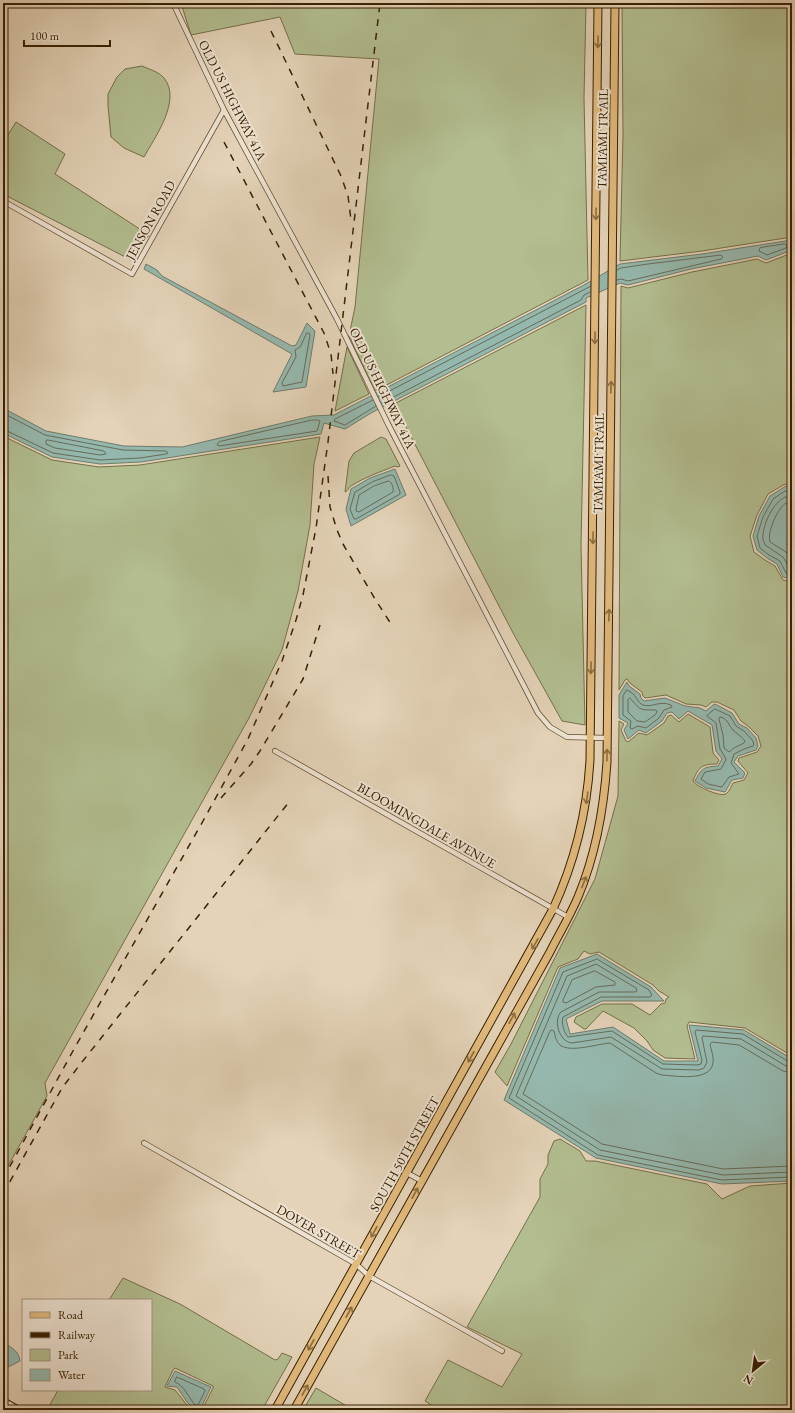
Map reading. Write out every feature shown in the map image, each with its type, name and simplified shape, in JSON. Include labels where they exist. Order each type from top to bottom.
[{"type":"main road","name":"TAMIAMI TRAIL","points":[[553,909],[570,868],[582,824],[589,782],[591,738],[598,3]]},
{"type":"main road","name":"TAMIAMI TRAIL","points":[[568,917],[578,896],[593,854],[603,807],[606,784],[615,3]]},
{"type":"main road","name":"SOUTH 50TH STREET","points":[[275,1410],[553,909]]},
{"type":"main road","points":[[294,1410],[568,917]]},
{"type":"main road","points":[[3,1401],[19,1410]]},
{"type":"street","name":"OLD US HIGHWAY 41A","points":[[173,3],[224,110],[337,319],[382,411],[538,713],[550,728],[567,737],[607,738]]},
{"type":"street","points":[[597,92],[614,92]]},
{"type":"street","name":"JENSON ROAD","points":[[3,201],[132,274],[224,110]]},
{"type":"street","name":"BLOOMINGDALE AVENUE","points":[[275,751],[568,917]]},
{"type":"street","name":"DOVER STREET","points":[[144,1143],[356,1264],[369,1276],[502,1352]]},
{"type":"street","points":[[407,1173],[422,1181]]},
{"type":"green space","points":[[181,3],[586,3],[584,98],[588,280],[375,391],[349,336],[355,307],[379,59],[295,54],[280,17],[191,35]]},
{"type":"green space","points":[[622,3],[792,3],[792,237],[702,251],[620,261],[623,135]]},
{"type":"green space","points":[[142,66],[157,72],[164,78],[169,87],[170,97],[165,118],[144,157],[124,148],[111,137],[108,106],[108,94],[117,77],[125,69]]},
{"type":"green space","points":[[16,122],[65,154],[55,174],[149,235],[133,258],[135,262],[3,194],[3,143]]},
{"type":"green space","points":[[792,253],[792,486],[785,484],[768,494],[757,515],[750,536],[754,552],[775,566],[783,580],[792,582],[792,1056],[745,1028],[689,1022],[687,1026],[695,1059],[665,1058],[653,1050],[647,1041],[634,1028],[603,1011],[586,1029],[584,1029],[574,1022],[576,1017],[602,1004],[632,1004],[650,1015],[661,1004],[665,1003],[666,999],[669,997],[653,985],[599,952],[590,954],[584,951],[578,959],[558,967],[507,1086],[495,1072],[511,1044],[595,879],[618,796],[619,721],[624,724],[621,730],[626,741],[628,742],[639,733],[647,735],[664,723],[668,716],[671,715],[679,722],[688,714],[710,727],[713,753],[719,760],[717,764],[701,767],[693,781],[704,789],[723,795],[726,794],[733,783],[744,780],[748,773],[738,761],[739,758],[757,752],[761,746],[758,736],[741,721],[734,710],[717,702],[712,702],[706,707],[701,705],[686,704],[666,695],[645,698],[642,692],[627,679],[619,690],[621,286],[628,288],[692,272],[757,259],[766,263]]},
{"type":"green space","points":[[586,305],[581,546],[585,725],[562,721],[512,631],[394,404]]},
{"type":"green space","points":[[347,347],[369,394],[335,411]]},
{"type":"green space","points":[[3,436],[52,460],[99,467],[140,465],[320,437],[314,464],[310,525],[298,591],[282,650],[249,718],[45,1083],[47,1096],[3,1175]]},
{"type":"green space","points":[[381,437],[386,439],[400,466],[395,466],[367,477],[351,486],[345,492],[349,461],[354,453]]},
{"type":"green space","points":[[560,1139],[580,1151],[586,1161],[595,1161],[707,1184],[722,1199],[750,1186],[792,1183],[792,1410],[439,1410],[425,1401],[448,1360],[502,1387],[522,1354],[467,1327],[540,1197],[540,1179],[548,1164],[548,1155],[554,1141]]},
{"type":"green space","points":[[123,1278],[180,1304],[275,1360],[278,1359],[282,1353],[292,1357],[262,1410],[202,1410],[213,1386],[175,1368],[165,1387],[175,1390],[191,1410],[47,1410],[57,1391],[152,1391],[152,1299],[110,1299]]},
{"type":"green space","points":[[316,1388],[350,1408],[350,1410],[303,1410]]},
{"type":"water","points":[[792,240],[792,250],[766,260],[758,256],[691,269],[628,285],[620,283],[586,298],[586,302],[371,413],[345,429],[324,423],[321,434],[141,462],[100,464],[52,457],[3,433],[3,408],[46,431],[124,446],[182,447],[312,416],[334,415],[584,285],[620,264],[702,254]]},
{"type":"water","points":[[146,264],[157,270],[162,276],[292,346],[296,345],[307,323],[315,331],[306,387],[273,392],[292,354],[144,269]]},
{"type":"water","points":[[395,469],[406,495],[351,526],[346,509],[351,489],[370,478]]},
{"type":"water","points":[[786,486],[792,490],[792,579],[783,577],[777,564],[757,550],[753,536],[759,516],[770,496]]},
{"type":"water","points":[[627,682],[629,686],[640,694],[644,701],[665,698],[685,706],[700,708],[706,711],[715,704],[732,713],[739,724],[747,728],[756,738],[758,746],[756,750],[738,756],[734,762],[745,773],[743,778],[732,780],[725,792],[706,788],[695,781],[699,773],[706,768],[718,766],[722,759],[716,751],[712,725],[688,711],[679,719],[672,712],[667,713],[662,721],[646,733],[639,730],[628,739],[624,730],[628,723],[619,718],[619,695]]},
{"type":"water","points":[[597,954],[651,987],[664,1001],[602,1001],[566,1019],[570,1034],[613,1027],[664,1061],[698,1061],[689,1025],[744,1030],[792,1059],[792,1181],[722,1184],[596,1158],[504,1100],[560,968]]},
{"type":"water","points":[[3,1343],[16,1352],[20,1361],[8,1367],[3,1366]]},
{"type":"water","points":[[175,1371],[211,1387],[200,1410],[195,1410],[187,1402],[177,1387],[167,1386]]},
{"type":"railway","points":[[3,1179],[74,1049],[248,739],[282,661],[296,620],[303,595],[316,528],[328,442],[380,3]]},
{"type":"railway","points":[[271,31],[341,176],[348,196],[351,220]]},
{"type":"railway","points":[[224,142],[324,333],[331,354],[333,374]]},
{"type":"railway","points":[[328,476],[330,507],[343,544],[393,627]]},
{"type":"railway","points":[[221,798],[251,764],[260,751],[303,679],[320,625]]},
{"type":"railway","points":[[3,1194],[62,1088],[289,802]]}]
